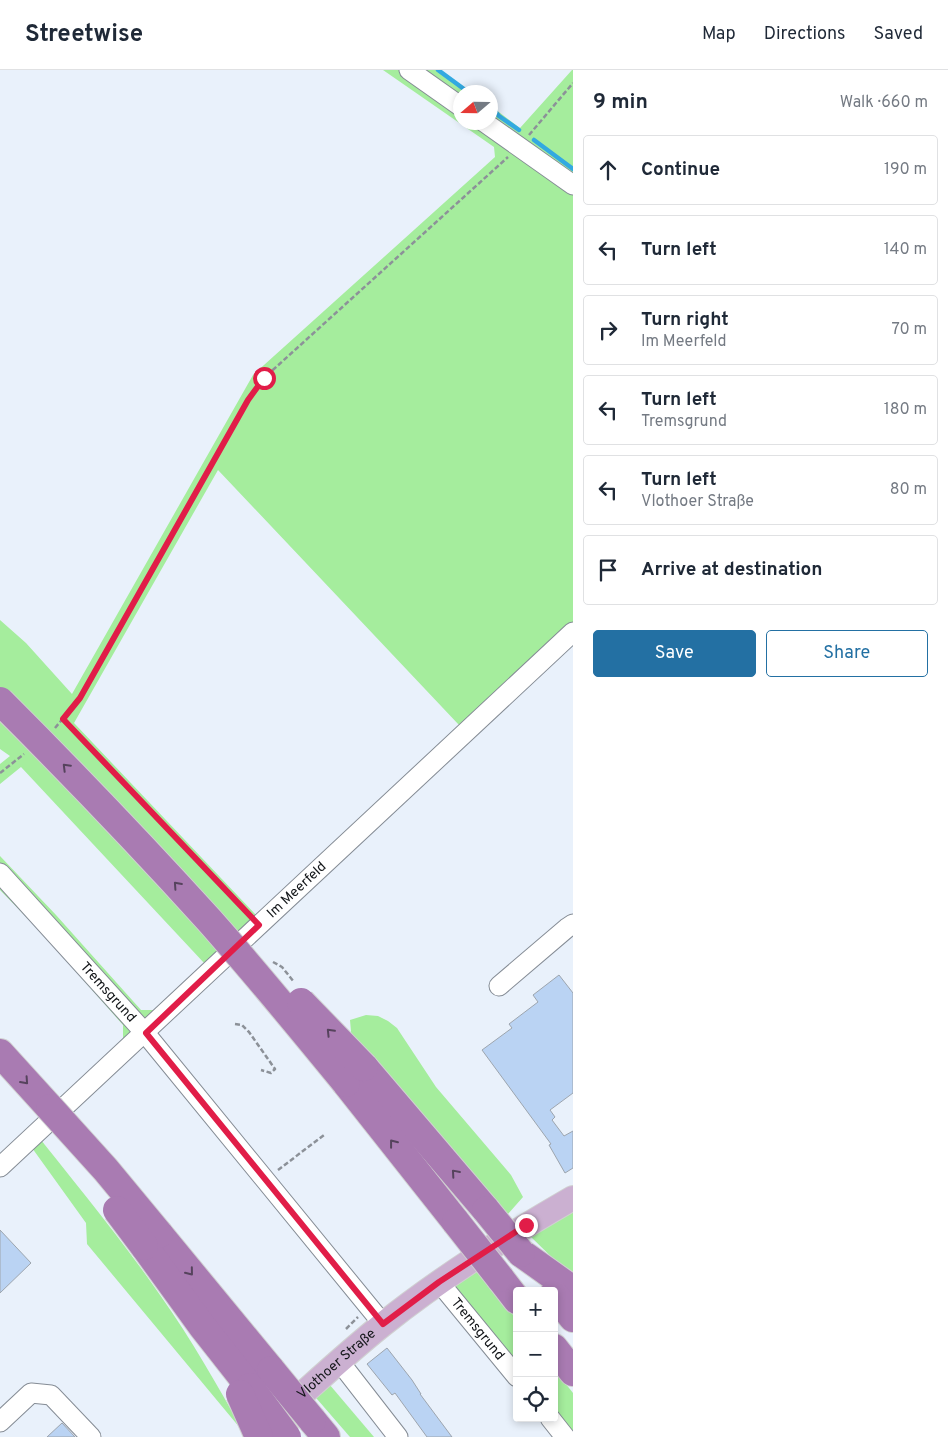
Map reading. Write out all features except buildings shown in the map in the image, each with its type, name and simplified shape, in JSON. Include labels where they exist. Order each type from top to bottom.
[{"type":"highway","points":[[0,701],[77,778],[142,847],[279,1001],[355,1075],[486,1210],[548,1287]]},
{"type":"highway","points":[[0,1053],[50,1108],[94,1179],[271,1370],[319,1429]]},
{"type":"highway","points":[[355,1075],[456,1222],[513,1295]]},
{"type":"highway","points":[[152,1240],[202,1326],[245,1390],[287,1437]]},
{"type":"highway","points":[[521,1253],[573,1290]]},
{"type":"highway","points":[[558,1299],[573,1318]]},
{"type":"highway","points":[[558,1353],[573,1372]]},
{"type":"highway","points":[[245,1390],[259,1437]]},
{"type":"main road","name":"Vlothoer Straße","points":[[254,1437],[383,1324],[439,1282],[526,1225],[573,1198]]},
{"type":"street","points":[[409,70],[453,101]]},
{"type":"street","points":[[495,130],[573,185]]},
{"type":"street","name":"Im Meerfeld","points":[[0,1168],[573,632]]},
{"type":"street","name":"Tremsgrund","points":[[0,873],[146,1033],[383,1324]]},
{"type":"street","points":[[498,986],[573,924]]},
{"type":"street","name":"Tremsgrund","points":[[439,1282],[513,1372]]},
{"type":"street","points":[[340,1361],[398,1437]]},
{"type":"street","points":[[0,1422],[31,1393],[51,1395],[91,1437]]},
{"type":"street","points":[[553,1422],[566,1437]]},
{"type":"path","points":[[50,732],[80,698],[248,400],[264,378],[519,147],[573,83]]},
{"type":"path","points":[[63,719],[259,925]]},
{"type":"path","points":[[0,774],[29,750]]},
{"type":"path","points":[[235,1024],[242,1026],[249,1032],[275,1069],[271,1072],[261,1070]]},
{"type":"path","points":[[265,1180],[324,1135]]},
{"type":"green space","points":[[383,70],[440,70],[461,85],[453,85],[453,119]]},
{"type":"green space","points":[[573,70],[573,642],[205,964],[21,767],[0,784],[0,764],[10,756],[0,749],[0,620],[26,643],[72,694],[253,375],[495,157],[494,147],[469,130],[498,130],[498,111],[520,128]],"holes":[[[218,470],[459,725],[256,915],[74,723]]]},
{"type":"green space","points":[[0,856],[141,1010],[155,1010],[123,1040],[123,1025],[40,931],[0,890]]},
{"type":"green space","points":[[366,1015],[378,1016],[397,1028],[436,1087],[511,1175],[523,1197],[507,1215],[352,1043],[350,1020]]},
{"type":"green space","points":[[30,1126],[145,1273],[194,1346],[245,1434],[87,1244],[86,1223],[22,1134]]},
{"type":"green space","points":[[573,1206],[573,1278],[529,1235]]},
{"type":"green space","points":[[469,1259],[513,1315],[513,1367],[440,1276]]},
{"type":"green space","points":[[318,1371],[374,1437],[350,1437],[304,1384]]},
{"type":"green space","points":[[558,1374],[573,1393],[573,1437],[558,1422]]},
{"type":"waterway","points":[[438,70],[458,85]]},
{"type":"waterway","points":[[498,115],[519,130]]},
{"type":"waterway","points":[[534,140],[573,169]]},
{"type":"route","points":[[264,378],[248,400],[80,698],[63,719],[259,925],[146,1033],[383,1324],[439,1282],[526,1225]]}]
